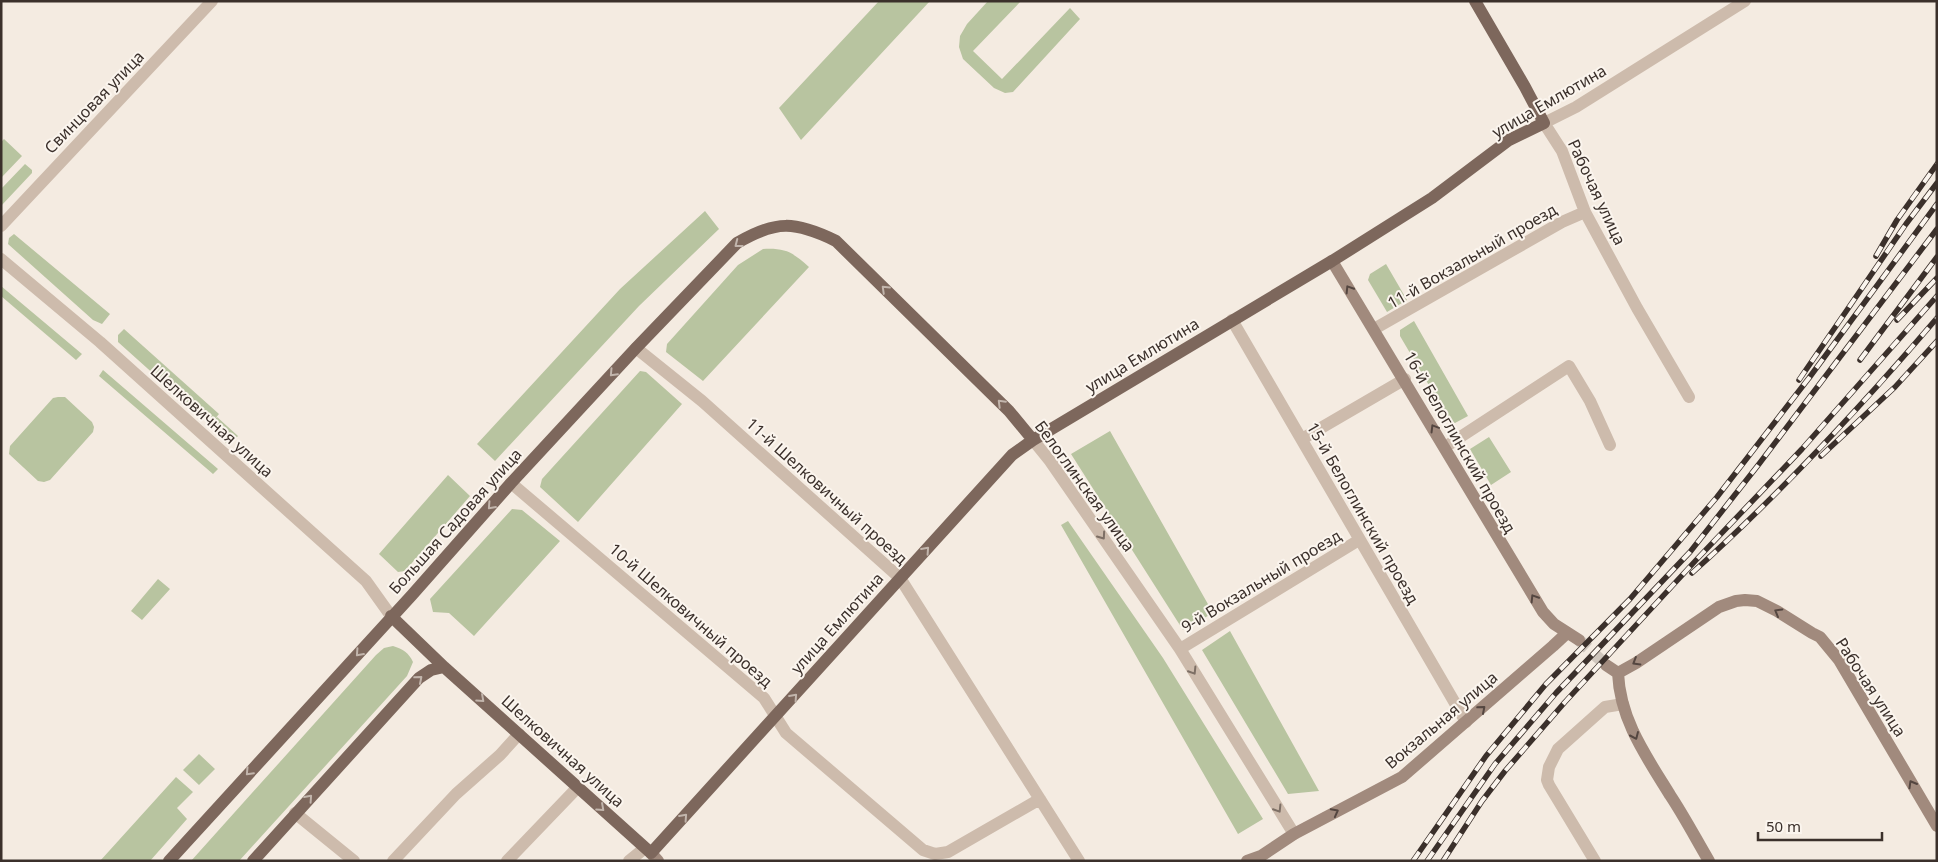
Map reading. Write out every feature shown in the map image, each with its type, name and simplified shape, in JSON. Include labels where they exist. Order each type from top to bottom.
[{"type":"main road","name":"Рабочая улица","points":[[1475,1],[1544,123]]},
{"type":"main road","name":"улица Емлютина","points":[[652,854],[1012,455],[1033,440],[1332,261],[1432,198],[1508,140],[1544,123]]},
{"type":"main road","name":"Большая Садовая улица","points":[[169,861],[511,483],[636,348],[737,243],[764,229],[782,226]]},
{"type":"main road","name":"Белоглинская улица","points":[[782,226],[801,227],[836,241],[1009,411],[1033,440]]},
{"type":"main road","name":"Шелковичная улица","points":[[391,616],[444,667],[652,854]]},
{"type":"main road","points":[[253,861],[419,678],[431,670],[444,667]]},
{"type":"street","name":"Свинцовая улица","points":[[1,226],[212,1]]},
{"type":"street","name":"улица Емлютина","points":[[1544,123],[1576,107],[1745,1]]},
{"type":"street","name":"Рабочая улица","points":[[1544,123],[1562,151],[1585,212],[1637,308],[1689,397]]},
{"type":"street","name":"11-й Вокзальный проезд","points":[[1374,330],[1553,227],[1585,212]]},
{"type":"street","name":"Шелковичная улица","points":[[1,259],[100,342],[366,581],[391,616]]},
{"type":"street","name":"16-й Белоглинский проезд","points":[[1332,261],[1405,379],[1502,546],[1543,612],[1554,624],[1580,640]]},
{"type":"street","name":"15-й Белоглинский проезд","points":[[1232,320],[1466,722]]},
{"type":"street","name":"11-й Шелковичный проезд","points":[[636,348],[702,401],[900,578],[979,700],[1079,861]]},
{"type":"street","points":[[1445,448],[1569,366],[1590,401],[1610,445]]},
{"type":"street","points":[[1302,440],[1405,379]]},
{"type":"street","name":"Белоглинская улица","points":[[1033,440],[1050,461],[1180,650],[1294,834]]},
{"type":"street","name":"10-й Шелковичный проезд","points":[[511,483],[764,698],[786,733],[923,850],[935,854],[948,852],[1040,799]]},
{"type":"street","name":"9-й Вокзальный проезд","points":[[1180,650],[1360,540]]},
{"type":"street","name":"Рабочая улица","points":[[1618,673],[1719,607],[1736,601],[1757,601],[1820,637],[1839,660],[1937,826]]},
{"type":"street","name":"Вокзальная улица","points":[[1247,861],[1261,856],[1294,834],[1402,776],[1554,646],[1567,632]]},
{"type":"street","points":[[1606,665],[1618,673],[1618,684],[1623,704],[1635,738],[1710,861]]},
{"type":"street","points":[[1595,861],[1549,785],[1547,780],[1549,767],[1558,749],[1605,707],[1623,704]]},
{"type":"street","points":[[393,861],[456,794],[500,755],[519,734]]},
{"type":"street","points":[[506,861],[578,787]]},
{"type":"street","points":[[295,813],[354,861]]},
{"type":"street","name":"улица Емлютина","points":[[629,861],[652,854]]},
{"type":"green space","points":[[879,1],[930,1],[801,140],[779,108]]},
{"type":"green space","points":[[988,1],[1021,1],[973,51],[1002,79],[1070,8],[1080,19],[1013,92],[1005,93],[994,88],[963,59],[959,47],[960,36],[967,24]]},
{"type":"green space","points":[[4,139],[22,156],[1,178],[1,142]]},
{"type":"green space","points":[[25,164],[32,170],[32,173],[1,206],[1,189]]},
{"type":"green space","points":[[705,211],[719,229],[639,306],[495,461],[477,444],[620,289]]},
{"type":"green space","points":[[14,234],[110,314],[102,324],[93,320],[8,244],[9,238]]},
{"type":"green space","points":[[763,249],[783,250],[798,258],[809,267],[703,381],[666,352],[667,344],[738,265]]},
{"type":"green space","points":[[1386,264],[1407,300],[1387,312],[1368,280],[1370,274]]},
{"type":"green space","points":[[1,286],[82,354],[76,360],[1,296]]},
{"type":"green space","points":[[1414,321],[1468,416],[1455,423],[1450,421],[1400,336],[1400,330]]},
{"type":"green space","points":[[124,329],[219,414],[214,420],[201,408],[196,412],[118,342],[118,335]]},
{"type":"green space","points":[[103,370],[218,469],[213,474],[99,376]]},
{"type":"green space","points":[[640,371],[646,372],[682,404],[578,522],[540,487],[542,479]]},
{"type":"green space","points":[[65,397],[92,422],[93,432],[50,480],[38,481],[9,454],[10,446],[53,398]]},
{"type":"green space","points":[[217,417],[238,436],[229,446],[213,431],[216,427],[212,423]]},
{"type":"green space","points":[[1110,431],[1213,613],[1183,630],[1071,454]]},
{"type":"green space","points":[[1489,437],[1511,472],[1491,485],[1470,449]]},
{"type":"green space","points":[[448,475],[470,496],[405,571],[398,572],[379,554]]},
{"type":"green space","points":[[512,509],[522,510],[560,541],[474,636],[449,613],[433,612],[430,599]]},
{"type":"green space","points":[[1068,521],[1163,658],[1263,819],[1238,834],[1061,525]]},
{"type":"green space","points":[[158,579],[170,589],[142,620],[131,611]]},
{"type":"green space","points":[[1230,631],[1319,791],[1288,794],[1202,650]]},
{"type":"green space","points":[[393,646],[400,648],[410,656],[413,662],[407,676],[239,861],[191,861],[376,655],[384,648]]},
{"type":"green space","points":[[199,754],[215,769],[199,785],[183,770]]},
{"type":"green space","points":[[176,777],[193,792],[177,808],[187,819],[150,861],[100,861]]},
{"type":"tunnel","points":[[1579,640],[1606,665]]},
{"type":"railway","points":[[1876,256],[1897,220],[1937,164]]},
{"type":"railway","points":[[1799,380],[1906,224],[1937,183]]},
{"type":"railway","points":[[1413,861],[1486,756],[1546,684],[1630,599],[1717,497],[1809,378],[1937,204]]},
{"type":"railway","points":[[1427,861],[1495,764],[1556,693],[1690,552],[1937,229]]},
{"type":"railway","points":[[1860,360],[1937,257]]},
{"type":"railway","points":[[1897,320],[1937,278]]},
{"type":"railway","points":[[1443,861],[1482,801],[1505,771],[1565,702],[1802,449],[1937,296]]},
{"type":"railway","points":[[1692,573],[1819,450],[1937,318]]},
{"type":"railway","points":[[1821,456],[1895,387],[1937,341]]}]
